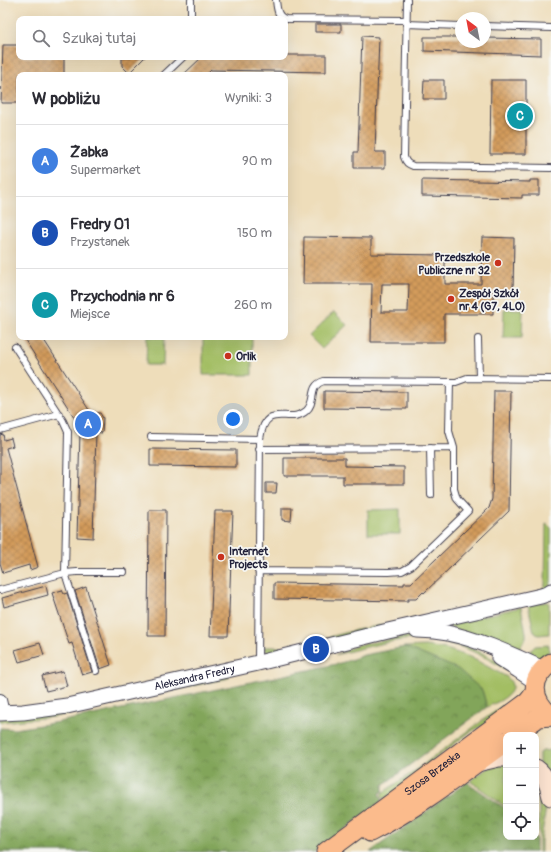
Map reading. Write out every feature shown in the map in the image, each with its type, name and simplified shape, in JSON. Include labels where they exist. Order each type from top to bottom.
[{"type":"main road","points":[[541,677],[538,702],[551,716]]},
{"type":"main road","name":"Szosa Brzeska","points":[[326,852],[528,702],[541,677]]},
{"type":"main road","points":[[518,732],[539,718],[551,716]]},
{"type":"main road","name":"Szosa Brzeska","points":[[331,852],[404,813],[451,782],[503,743]]},
{"type":"main road","points":[[474,764],[503,758]]},
{"type":"main road","points":[[539,770],[549,786],[551,797]]},
{"type":"street","name":"Aleksandra Fredry","points":[[1,709],[23,712],[67,706],[258,663],[541,596],[551,590]]},
{"type":"street","name":"Aleksandra Fredry","points":[[388,631],[431,631],[462,637],[498,649],[541,677]]},
{"type":"lane","points":[[191,0],[191,16]]},
{"type":"lane","points":[[276,0],[278,12],[281,16]]},
{"type":"lane","points":[[407,0],[404,154],[406,162],[413,166],[551,168]]},
{"type":"lane","points":[[288,19],[406,22],[455,26]]},
{"type":"lane","points":[[491,26],[551,28]]},
{"type":"lane","points":[[167,72],[180,60]]},
{"type":"lane","points":[[478,339],[479,378]]},
{"type":"lane","points":[[15,347],[66,427],[68,436],[65,573],[96,671]]},
{"type":"lane","points":[[258,663],[260,439],[263,426],[267,420],[276,416],[302,414],[311,404],[314,388],[321,382],[456,382],[467,378],[551,379]]},
{"type":"lane","points":[[258,571],[398,572],[411,566],[468,511],[457,499],[454,490],[454,448],[449,431],[450,382]]},
{"type":"lane","points":[[0,430],[59,414]]},
{"type":"lane","points":[[151,437],[260,439]]},
{"type":"lane","points":[[430,448],[431,494]]},
{"type":"lane","points":[[260,449],[454,448]]},
{"type":"lane","points":[[0,590],[65,573],[124,572]]},
{"type":"green space","points":[[504,309],[523,309],[522,338],[503,338]]},
{"type":"green space","points":[[334,312],[347,325],[322,349],[309,336]]},
{"type":"green space","points":[[147,340],[164,340],[163,365],[146,365]]},
{"type":"green space","name":"Orlik","points":[[203,340],[252,340],[252,375],[203,375]]},
{"type":"green space","points":[[400,509],[400,534],[368,534],[368,510]]},
{"type":"green space","points":[[546,524],[551,528],[551,582],[550,586],[539,591],[545,585]]},
{"type":"green space","points":[[548,602],[549,604],[549,634],[538,635],[534,632],[528,605]]},
{"type":"green space","points":[[521,607],[526,637],[517,653],[444,625]]},
{"type":"green space","points":[[430,616],[271,654],[263,647],[286,648],[356,630]]},
{"type":"green space","points":[[404,637],[431,638],[456,643],[478,651],[509,668],[507,670],[462,647],[422,639],[393,641],[335,655],[358,645]]},
{"type":"green space","points":[[549,645],[549,651],[545,656],[537,659],[527,658],[535,646]]},
{"type":"green space","points":[[425,646],[446,649],[470,657],[507,677],[511,682],[511,692],[507,696],[487,707],[482,690],[405,647]]},
{"type":"green space","points":[[405,647],[458,669],[482,690],[487,707],[383,785],[383,791],[379,793],[382,799],[380,803],[314,852],[0,852],[0,728],[15,729],[59,722],[323,667],[364,655]]},
{"type":"green space","points":[[229,675],[229,678],[54,717],[0,722],[0,719]]},
{"type":"green space","points":[[502,706],[507,707],[492,721],[470,732],[433,760],[410,782],[384,799],[381,796],[382,793],[409,775]]},
{"type":"green space","points":[[551,750],[551,777],[539,764],[539,753]]},
{"type":"green space","points":[[503,764],[503,805],[470,781],[488,768]]},
{"type":"green space","points":[[539,779],[546,797],[541,852],[539,852]]},
{"type":"green space","points":[[467,782],[503,807],[503,840],[536,840],[536,852],[370,852]]},
{"type":"building","points":[[315,24],[341,24],[341,32],[315,32]]},
{"type":"building","points":[[362,36],[379,37],[375,152],[385,152],[385,168],[354,168],[354,152],[358,152]]},
{"type":"building","points":[[424,37],[455,37],[455,48],[491,48],[491,38],[541,39],[541,55],[424,51]]},
{"type":"building","points":[[3,45],[16,45],[16,60],[64,60],[64,72],[16,72],[16,103],[1,103]]},
{"type":"building","points":[[288,55],[326,55],[326,72],[211,70],[209,72],[186,72],[199,60],[288,60]]},
{"type":"building","points":[[122,60],[142,60],[130,72],[122,66]]},
{"type":"building","points":[[424,80],[444,80],[444,99],[423,99]]},
{"type":"building","points":[[491,80],[526,80],[526,154],[490,154]]},
{"type":"building","points":[[422,180],[530,182],[530,180],[539,180],[539,195],[522,195],[522,198],[422,196]]},
{"type":"building","name":"Zespół Szkół nr 4 (G7, 4LO)","points":[[304,237],[371,238],[371,254],[445,255],[445,284],[481,284],[482,237],[514,238],[513,291],[493,291],[493,314],[444,314],[444,342],[371,342],[372,284],[303,284]],"holes":[[[382,284],[409,284],[408,312],[381,312]]]},
{"type":"building","points":[[25,340],[44,340],[91,413],[100,413],[103,418],[102,433],[96,432],[93,538],[77,537],[80,432],[76,432],[76,420]]},
{"type":"building","points":[[324,391],[407,392],[407,409],[324,408]]},
{"type":"building","points":[[494,391],[511,391],[509,511],[424,593],[423,592],[416,599],[408,599],[408,601],[274,599],[274,583],[404,585],[404,583],[411,583],[489,508],[492,499]]},
{"type":"building","points":[[3,434],[4,440],[11,438],[13,446],[6,448],[38,567],[30,570],[29,565],[3,573],[0,563],[0,435]]},
{"type":"building","points":[[150,449],[236,450],[236,467],[150,466]]},
{"type":"building","points":[[284,458],[345,458],[345,466],[404,467],[404,484],[343,484],[343,476],[284,476]]},
{"type":"building","points":[[266,483],[277,483],[276,493],[266,493]]},
{"type":"building","points":[[282,508],[292,508],[291,521],[282,520]]},
{"type":"building","points":[[149,510],[166,510],[165,636],[148,636]]},
{"type":"building","points":[[215,511],[233,511],[228,636],[210,636]]},
{"type":"building","points":[[46,586],[48,595],[4,607],[2,598]]},
{"type":"building","points":[[86,587],[111,665],[100,669],[75,591]]},
{"type":"building","points":[[62,590],[64,594],[67,593],[92,672],[82,675],[72,643],[69,644],[52,593]]},
{"type":"building","points":[[40,643],[44,655],[19,662],[15,650]]},
{"type":"building","points":[[63,671],[67,686],[46,691],[42,676]]},
{"type":"place","name":"Przychodnia nr 6","points":[[520,116]]},
{"type":"place","name":"Przedszkole Publiczne nr 32","points":[[498,263]]},
{"type":"place","name":"Zespół Szkół nr 4 (G7, 4LO)","points":[[451,299]]},
{"type":"place","name":"Orlik","points":[[228,356]]},
{"type":"place","name":"Żabka","points":[[88,424]]},
{"type":"place","name":"Internet Projects","points":[[221,557]]},
{"type":"place","name":"Fredry 01","points":[[316,649]]}]
